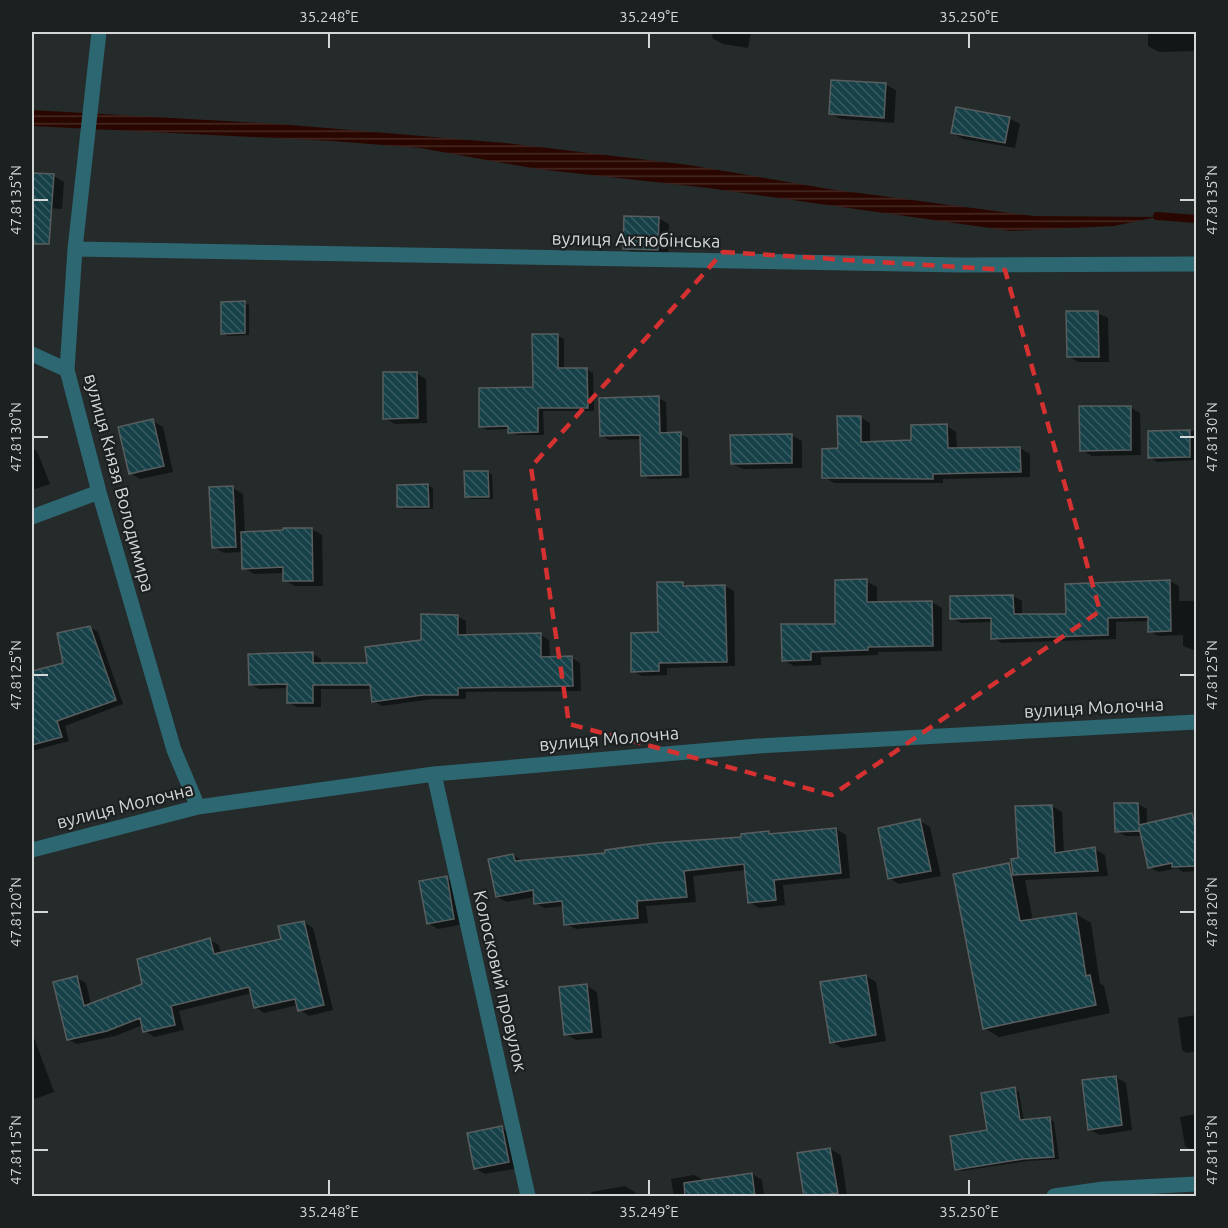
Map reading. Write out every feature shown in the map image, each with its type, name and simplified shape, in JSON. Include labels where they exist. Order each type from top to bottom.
[{"type":"street","name":"вулиця Князя Володимира","points":[[99,32],[75,249],[67,370],[99,492],[174,750],[198,807]]},
{"type":"street","name":"вулиця Актюбінська","points":[[75,249],[926,264],[1197,264]]},
{"type":"street","points":[[32,354],[67,370]]},
{"type":"street","points":[[32,517],[99,492]]},
{"type":"street","name":"вулиця Молочна","points":[[32,850],[198,807],[434,774],[758,746],[1197,723]]},
{"type":"street","name":"Колосковий провулок","points":[[434,774],[528,1197]]},
{"type":"street","points":[[1054,1197],[1103,1189],[1197,1184]]},
{"type":"highlighted area","points":[[723,252],[1005,270],[1100,611],[832,795],[569,724],[531,467]]},
{"type":"shaded area","points":[[32,110],[279,124],[505,143],[689,165],[829,189],[1034,216],[1157,217],[1114,226],[1011,231],[708,188],[537,169],[420,148],[332,141],[32,126]]},
{"type":"building","points":[[831,80],[886,83],[884,118],[829,114]]},
{"type":"building","points":[[956,107],[1010,117],[1005,143],[951,133]]},
{"type":"building","points":[[32,173],[54,174],[49,244],[32,244]]},
{"type":"building","points":[[624,216],[659,217],[658,250],[623,249]]},
{"type":"building","points":[[245,301],[245,333],[221,334],[221,302]]},
{"type":"building","points":[[1066,311],[1098,311],[1099,357],[1067,357]]},
{"type":"building","points":[[532,334],[558,334],[558,368],[587,368],[588,408],[538,408],[538,432],[508,433],[508,426],[479,427],[479,388],[533,387]]},
{"type":"building","points":[[383,372],[417,372],[418,418],[383,419]]},
{"type":"building","points":[[659,396],[660,433],[681,432],[681,475],[641,476],[640,435],[600,436],[599,398]]},
{"type":"building","points":[[1079,406],[1131,406],[1131,450],[1080,451]]},
{"type":"building","points":[[837,416],[861,416],[861,442],[911,440],[911,425],[947,424],[948,448],[1020,447],[1021,472],[933,474],[933,479],[822,478],[822,449],[838,448]]},
{"type":"building","points":[[153,419],[164,466],[129,474],[118,427]]},
{"type":"building","points":[[1190,430],[1190,457],[1148,458],[1148,431]]},
{"type":"building","points":[[792,434],[792,463],[731,464],[730,435]]},
{"type":"building","points":[[464,471],[488,471],[489,497],[465,497]]},
{"type":"building","points":[[428,484],[429,507],[397,507],[397,485]]},
{"type":"building","points":[[233,486],[236,547],[212,548],[209,487]]},
{"type":"building","points":[[283,528],[312,528],[313,581],[283,581],[283,567],[242,569],[241,532],[283,530]]},
{"type":"building","points":[[867,579],[867,602],[932,601],[933,646],[868,647],[868,650],[811,652],[811,660],[782,661],[781,624],[835,624],[835,580]]},
{"type":"building","points":[[1170,580],[1171,631],[1148,632],[1148,617],[1108,618],[1108,635],[991,639],[991,618],[950,619],[950,596],[1013,595],[1014,614],[1066,614],[1065,584]]},
{"type":"building","points":[[657,582],[683,582],[683,586],[725,585],[727,662],[659,663],[659,671],[631,672],[631,633],[658,632]]},
{"type":"building","points":[[421,614],[458,615],[458,635],[541,633],[541,657],[572,656],[573,686],[458,688],[458,695],[423,695],[372,702],[370,685],[313,685],[313,703],[287,703],[287,684],[249,685],[248,654],[313,652],[313,663],[367,663],[365,647],[421,640]]},
{"type":"building","points":[[90,626],[116,700],[57,721],[62,737],[32,745],[32,671],[63,663],[57,633]]},
{"type":"building","points":[[1114,803],[1138,803],[1139,825],[1192,813],[1197,835],[1197,866],[1172,867],[1172,863],[1148,868],[1139,827],[1139,831],[1115,832]]},
{"type":"building","points":[[1052,805],[1055,853],[1095,847],[1098,871],[1013,875],[1011,859],[1018,858],[1015,806]]},
{"type":"building","points":[[920,819],[931,871],[888,879],[878,828]]},
{"type":"building","points":[[836,828],[841,873],[774,880],[776,900],[748,903],[744,864],[684,871],[687,897],[637,901],[638,918],[564,925],[562,901],[534,904],[533,890],[496,897],[488,859],[513,854],[515,861],[605,853],[605,850],[656,843],[741,837],[741,834],[769,831],[769,834]]},
{"type":"building","points":[[1009,863],[1020,921],[1076,913],[1086,976],[1090,975],[1096,1005],[983,1029],[953,874]]},
{"type":"building","points":[[447,876],[454,919],[427,924],[419,881]]},
{"type":"building","points":[[304,921],[324,1005],[298,1011],[295,999],[254,1008],[249,987],[171,1006],[175,1025],[143,1032],[140,1018],[107,1031],[67,1040],[53,982],[77,976],[84,1006],[142,984],[137,959],[210,938],[214,954],[281,939],[278,926]]},
{"type":"building","points":[[866,975],[876,1035],[830,1043],[820,982]]},
{"type":"building","points":[[587,984],[592,1032],[564,1035],[559,987]]},
{"type":"building","points":[[1116,1076],[1122,1125],[1088,1130],[1082,1080]]},
{"type":"building","points":[[1015,1087],[1020,1120],[1050,1117],[1054,1157],[1023,1159],[955,1170],[950,1136],[987,1130],[981,1093]]},
{"type":"building","points":[[502,1126],[509,1162],[474,1169],[467,1133]]},
{"type":"building","points":[[830,1148],[838,1193],[804,1197],[797,1153]]},
{"type":"building","points":[[752,1173],[755,1197],[685,1197],[684,1183]]},
{"type":"waterway","points":[[1157,216],[1196,219]]}]
